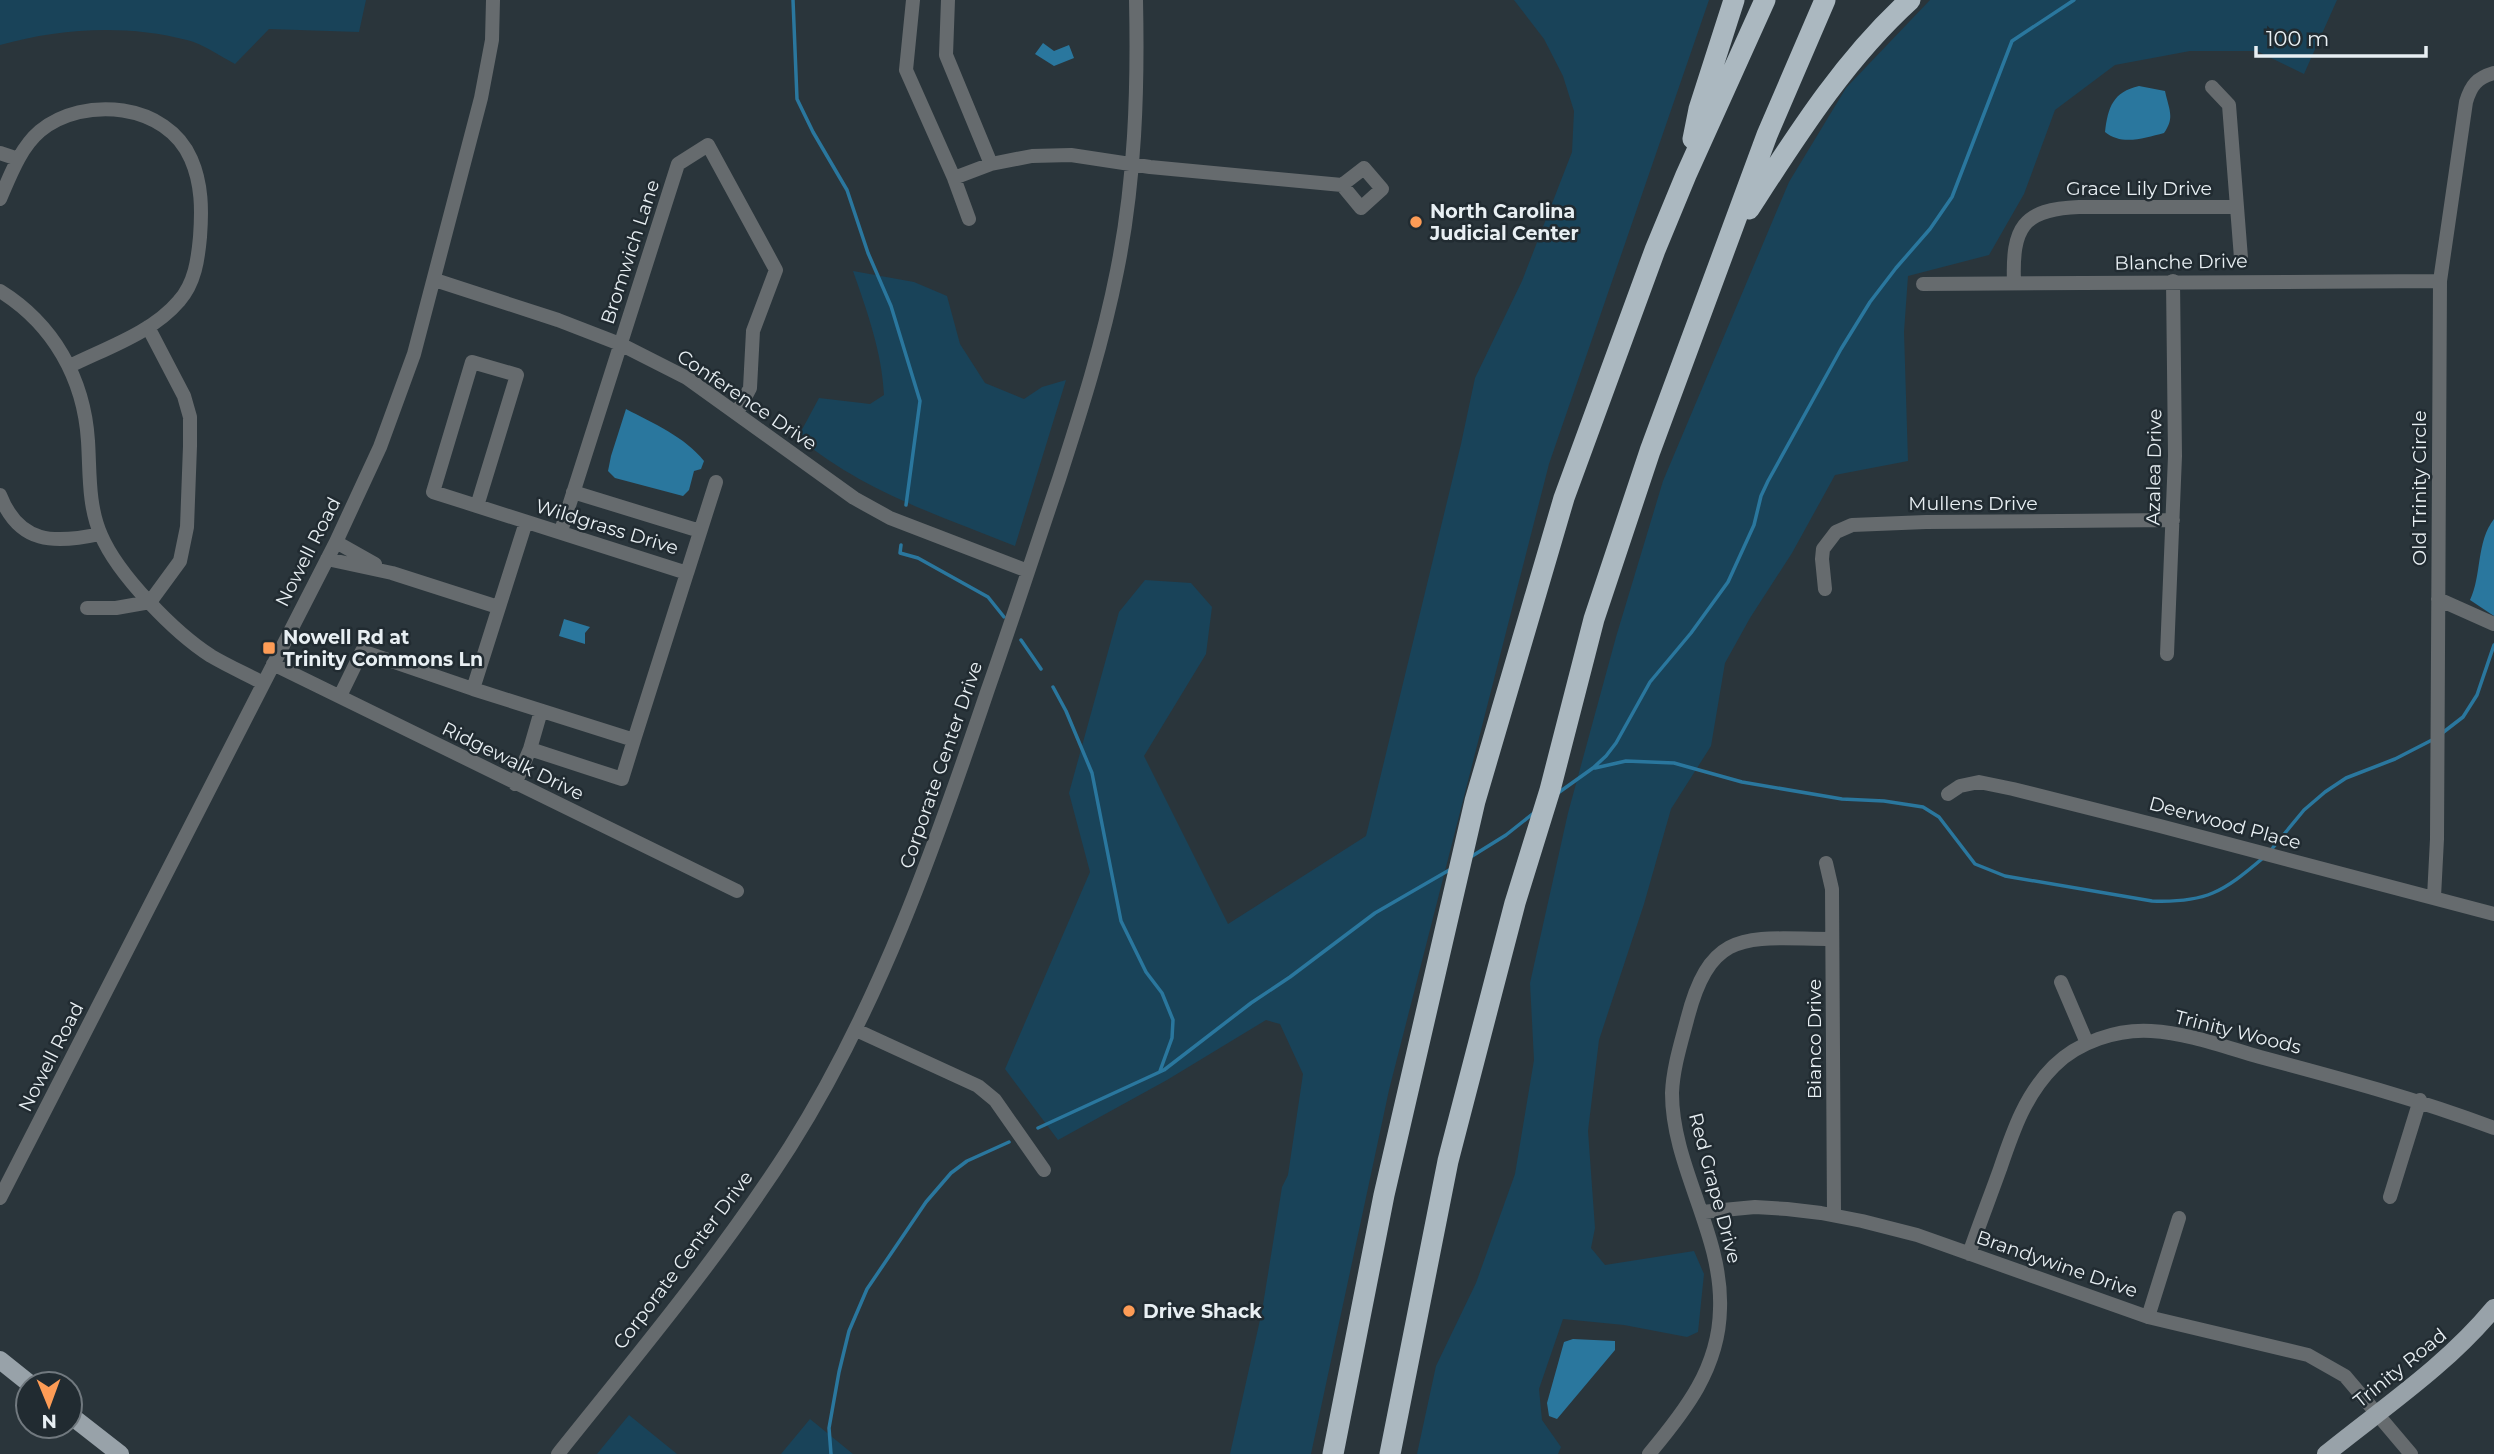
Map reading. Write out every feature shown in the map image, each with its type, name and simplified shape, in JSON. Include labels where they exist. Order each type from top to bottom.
[{"type":"highway","points":[[1686,175],[1699,109],[1734,0]]},
{"type":"highway","points":[[1333,1454],[1384,1195],[1475,800],[1564,498],[1606,378],[1686,175],[1765,0]]},
{"type":"highway","points":[[1390,1454],[1448,1160],[1515,903],[1550,790],[1594,619],[1650,451],[1767,135],[1825,0]]},
{"type":"highway","points":[[1728,241],[1807,119],[1835,81],[1866,44],[1910,0]]},
{"type":"main road","name":"Trinity Road","points":[[2326,1454],[2460,1347],[2494,1308]]},
{"type":"main road","points":[[0,1360],[14,1371]]},
{"type":"main road","points":[[84,1426],[120,1454]]},
{"type":"street","name":"Nowell Road","points":[[0,1198],[336,542],[368,476],[394,413],[435,280],[481,98],[492,40],[493,0]]},
{"type":"street","points":[[913,0],[906,70],[954,178],[969,219]]},
{"type":"street","points":[[948,0],[946,55],[991,164]]},
{"type":"street","name":"Corporate Center Drive","points":[[558,1454],[709,1261],[792,1143],[856,1030],[929,863],[1028,571],[1101,343],[1118,269],[1132,165],[1137,96],[1136,0]]},
{"type":"street","name":"Old Trinity Circle","points":[[2434,897],[2437,827],[2440,281],[2466,102],[2474,82],[2483,76],[2494,74]]},
{"type":"street","points":[[2212,87],[2229,106],[2241,258]]},
{"type":"street","points":[[0,199],[18,159],[39,132],[63,117],[89,109],[136,113],[162,125],[181,141],[191,157],[201,201],[198,260],[193,277],[180,301],[148,327],[70,366]]},
{"type":"street","name":"Bromwich Lane","points":[[620,344],[678,164],[708,145],[776,270],[753,331],[750,388],[737,413]]},
{"type":"street","points":[[0,153],[18,159]]},
{"type":"street","points":[[954,178],[991,164],[1032,156],[1071,155],[1132,165],[1342,185]]},
{"type":"street","name":"Grace Lily Drive","points":[[2014,283],[2014,257],[2018,236],[2026,223],[2043,211],[2066,208],[2236,207]]},
{"type":"street","name":"Conference Drive","points":[[435,280],[558,320],[620,344],[687,378],[853,498],[890,518],[1028,571]]},
{"type":"street","name":"Azalea Drive","points":[[2167,654],[2175,456],[2173,281]]},
{"type":"street","name":"Blanche Drive","points":[[1923,284],[2440,281]]},
{"type":"street","points":[[0,291],[18,302],[37,320],[70,366],[85,412],[91,503],[100,534],[119,566],[178,630],[211,656],[263,683]]},
{"type":"street","points":[[87,608],[116,608],[150,602],[180,561],[187,527],[190,417],[184,396],[148,327]]},
{"type":"street","points":[[561,531],[620,344]]},
{"type":"street","name":"Wildgrass Drive","points":[[477,506],[517,375],[472,362],[433,492],[687,573],[622,779],[530,749]]},
{"type":"street","points":[[687,573],[716,482]]},
{"type":"street","points":[[573,492],[700,531]]},
{"type":"street","points":[[0,495],[4,515],[33,536],[67,540],[100,534]]},
{"type":"street","name":"Mullens Drive","points":[[1825,589],[1822,559],[1824,549],[1836,532],[1853,525],[2173,520]]},
{"type":"street","points":[[473,689],[526,522]]},
{"type":"street","points":[[336,542],[391,573]]},
{"type":"street","points":[[327,559],[391,573],[498,607]]},
{"type":"street","points":[[2438,599],[2494,624]]},
{"type":"street","points":[[340,696],[362,651],[634,740]]},
{"type":"street","name":"Ridgewalk Drive","points":[[273,664],[737,891]]},
{"type":"street","points":[[515,784],[530,749],[541,711]]},
{"type":"street","name":"Deerwood Place","points":[[1948,794],[1960,786],[1979,782],[2013,789],[2494,914]]},
{"type":"street","name":"Bianco Drive","points":[[1826,863],[1832,889],[1835,1215]]},
{"type":"street","name":"Red Grape Drive","points":[[1649,1454],[1696,1393],[1716,1344],[1720,1311],[1715,1258],[1676,1129],[1672,1090],[1676,1062],[1701,977],[1716,956],[1736,944],[1759,939],[1832,939]]},
{"type":"street","points":[[2061,982],[2087,1043]]},
{"type":"street","points":[[856,1030],[978,1086],[995,1100],[1044,1170]]},
{"type":"street","name":"Trinity Woods","points":[[1969,1254],[2027,1101],[2056,1065],[2087,1043],[2137,1031],[2169,1033],[2420,1100],[2494,1128]]},
{"type":"street","points":[[2390,1197],[2420,1100]]},
{"type":"street","name":"Brandywine Drive","points":[[1702,1212],[1755,1208],[1835,1215],[1908,1233],[2148,1317],[2308,1355],[2345,1377],[2411,1454]]},
{"type":"street","points":[[2148,1317],[2179,1218]]},
{"type":"shaded area","points":[[0,0],[366,0],[359,32],[269,29],[235,64],[193,42],[164,35],[117,30],[69,32],[0,45]]},
{"type":"shaded area","points":[[1514,0],[1709,0],[1549,464],[1389,1090],[1311,1454],[1230,1454],[1262,1311],[1282,1187],[1288,1175],[1303,1074],[1280,1024],[1266,1020],[1167,1080],[1058,1140],[1005,1069],[1090,872],[1069,793],[1119,612],[1145,580],[1191,583],[1212,607],[1206,654],[1144,756],[1228,924],[1366,836],[1475,378],[1522,281],[1572,152],[1574,111],[1563,76],[1544,39]]},
{"type":"shaded area","points":[[1930,0],[2337,0],[2304,74],[2257,51],[2190,51],[2115,65],[2055,110],[2024,194],[1989,255],[1908,276],[1904,332],[1908,461],[1835,475],[1792,553],[1725,663],[1711,746],[1671,809],[1644,904],[1599,1040],[1588,1131],[1595,1228],[1591,1248],[1605,1265],[1694,1251],[1704,1274],[1698,1332],[1687,1337],[1624,1325],[1563,1319],[1539,1389],[1542,1420],[1561,1447],[1558,1454],[1417,1454],[1436,1366],[1476,1283],[1515,1174],[1534,1060],[1530,983],[1568,813],[1616,637],[1663,481],[1789,182],[1846,88]]},
{"type":"shaded area","points":[[1043,43],[1054,51],[1069,45],[1074,58],[1054,66],[1035,54]]},
{"type":"shaded area","points":[[2139,86],[2165,91],[2170,113],[2164,133],[2126,140],[2105,132],[2113,102],[2123,92]]},
{"type":"shaded area","points":[[853,271],[914,282],[947,296],[960,344],[985,383],[1024,399],[1042,387],[1066,380],[1015,546],[874,487],[823,456],[798,437],[819,398],[870,404],[884,395],[877,347]]},
{"type":"shaded area","points":[[626,409],[678,438],[704,461],[701,469],[694,471],[689,490],[683,496],[615,478],[608,471]]},
{"type":"shaded area","points":[[2494,519],[2494,616],[2470,600],[2484,538]]},
{"type":"shaded area","points":[[564,619],[590,627],[585,633],[585,644],[559,636]]},
{"type":"shaded area","points":[[1573,1339],[1615,1341],[1615,1350],[1557,1419],[1549,1416],[1547,1403],[1564,1342]]},
{"type":"shaded area","points":[[629,1415],[677,1454],[597,1454]]},
{"type":"shaded area","points":[[810,1419],[853,1454],[781,1454]]},
{"type":"waterway","points":[[793,0],[797,99],[847,190],[868,253],[891,306],[920,401],[906,505]]},
{"type":"waterway","points":[[1558,793],[1606,756],[1650,682],[1691,633],[1728,582],[1754,525],[1761,496],[1768,481],[1841,349],[1870,302],[1930,229],[1952,197],[2012,41],[2074,0]]},
{"type":"waterway","points":[[901,545],[900,553],[918,558],[988,597],[1004,617]]},
{"type":"waterway","points":[[1021,640],[1041,669]]},
{"type":"waterway","points":[[2441,734],[2463,717],[2477,695],[2494,645]]},
{"type":"waterway","points":[[1053,687],[1092,773],[1121,921],[1146,972],[1162,993],[1173,1020],[1172,1038],[1160,1071]]},
{"type":"waterway","points":[[2271,850],[2304,810],[2325,792],[2346,778],[2395,759],[2432,740]]},
{"type":"waterway","points":[[1595,768],[1626,761],[1674,763],[1742,782],[1842,799],[1884,801],[1923,807],[1939,817],[1975,864],[2005,876],[2152,901],[2186,900],[2213,893],[2263,858]]},
{"type":"waterway","points":[[1469,858],[1506,835],[1535,812]]},
{"type":"waterway","points":[[1038,1128],[1164,1070],[1375,913],[1451,869]]},
{"type":"waterway","points":[[831,1454],[829,1428],[839,1372],[849,1331],[867,1289],[926,1202],[951,1173],[967,1161],[1009,1142]]},
{"type":"place","name":"North Carolina Judicial Center","points":[[1416,222]]},
{"type":"place","name":"Nowell Rd at Trinity Commons Ln","points":[[269,648]]},
{"type":"place","name":"Drive Shack","points":[[1129,1311]]}]
